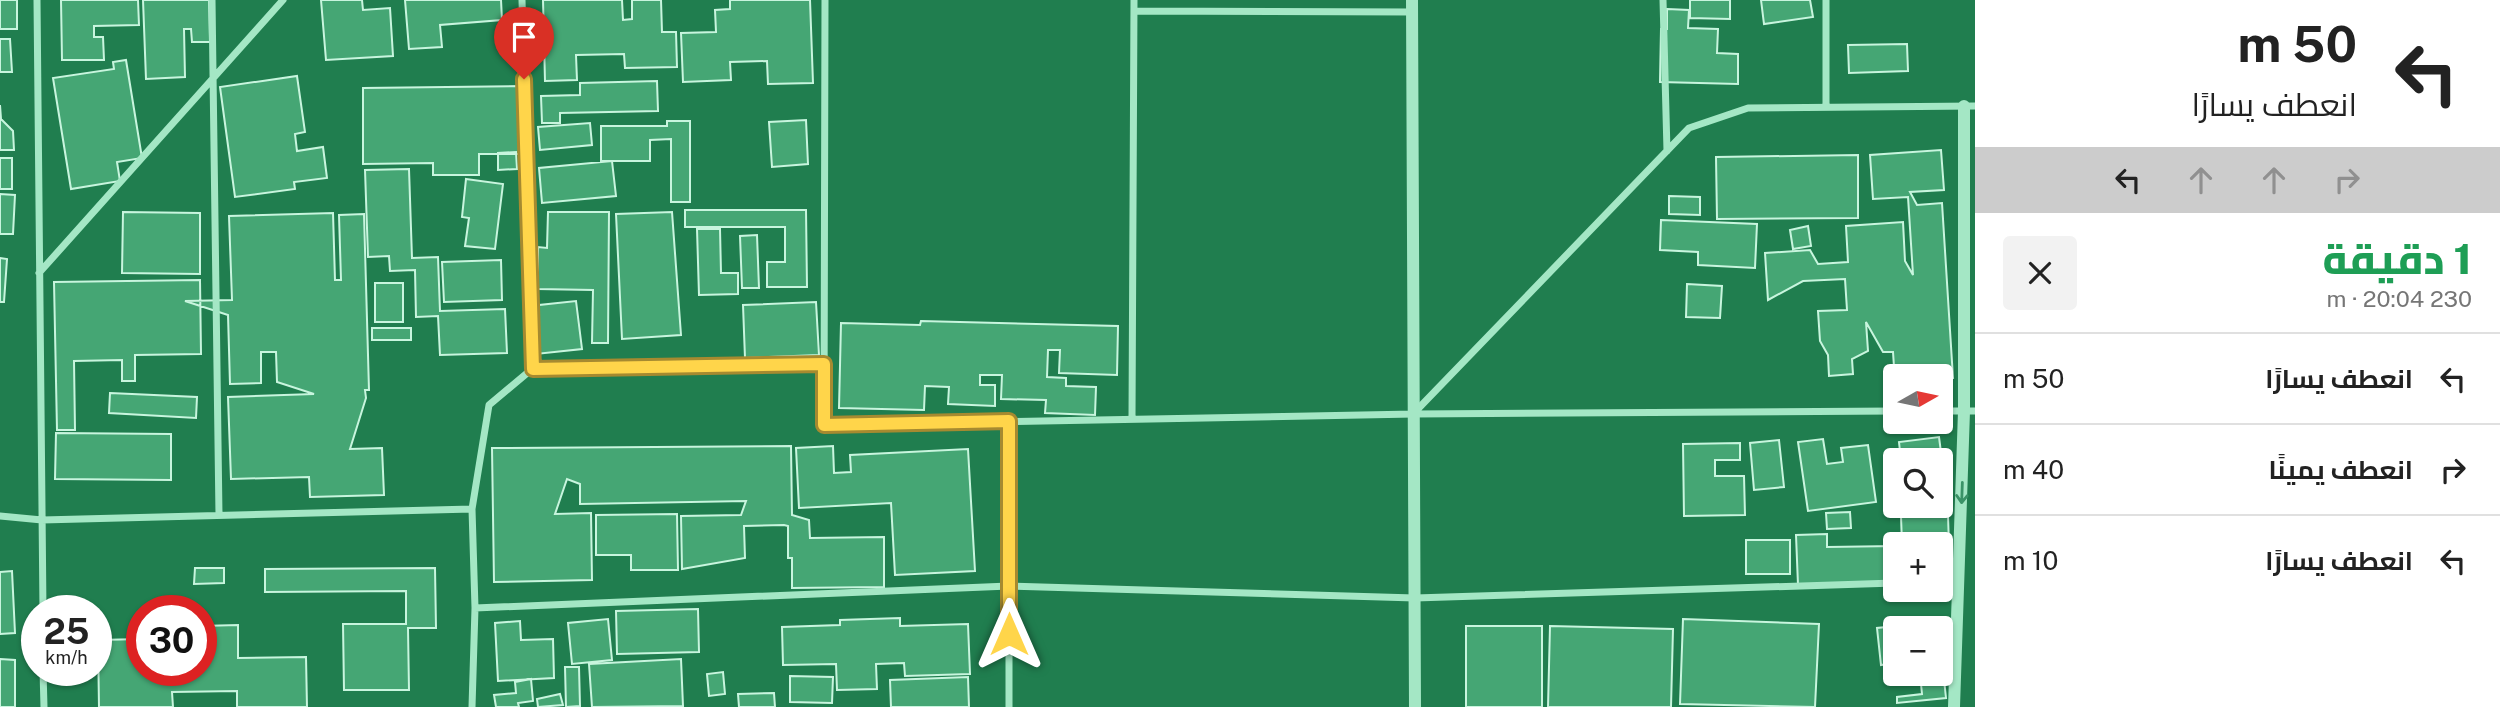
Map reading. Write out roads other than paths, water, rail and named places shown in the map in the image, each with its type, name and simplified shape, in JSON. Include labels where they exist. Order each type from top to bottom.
[{"type":"street","points":[[37,0],[43,595]]},
{"type":"street","points":[[212,0],[219,515]]},
{"type":"street","points":[[39,273],[283,0]]},
{"type":"street","points":[[522,0],[533,369]]},
{"type":"street","points":[[825,0],[824,425],[1414,414],[1883,411]]},
{"type":"street","points":[[1132,419],[1134,0]]},
{"type":"street","points":[[1663,0],[1667,151]]},
{"type":"street","points":[[1826,0],[1826,107]]},
{"type":"street","points":[[1134,10],[1412,6],[1415,707]]},
{"type":"street","points":[[1414,414],[1689,128],[1748,108],[1970,106],[1970,411],[1954,707]]},
{"type":"street","points":[[472,707],[475,608],[472,509],[489,405],[533,369],[824,364]]},
{"type":"street","points":[[1009,421],[1009,707]]},
{"type":"street","points":[[0,516],[42,520],[472,509]]},
{"type":"street","points":[[1953,581],[1959,581]]},
{"type":"street","points":[[475,608],[1009,586],[1415,598],[1883,583]]},
{"type":"street","points":[[43,686],[44,707]]}]
